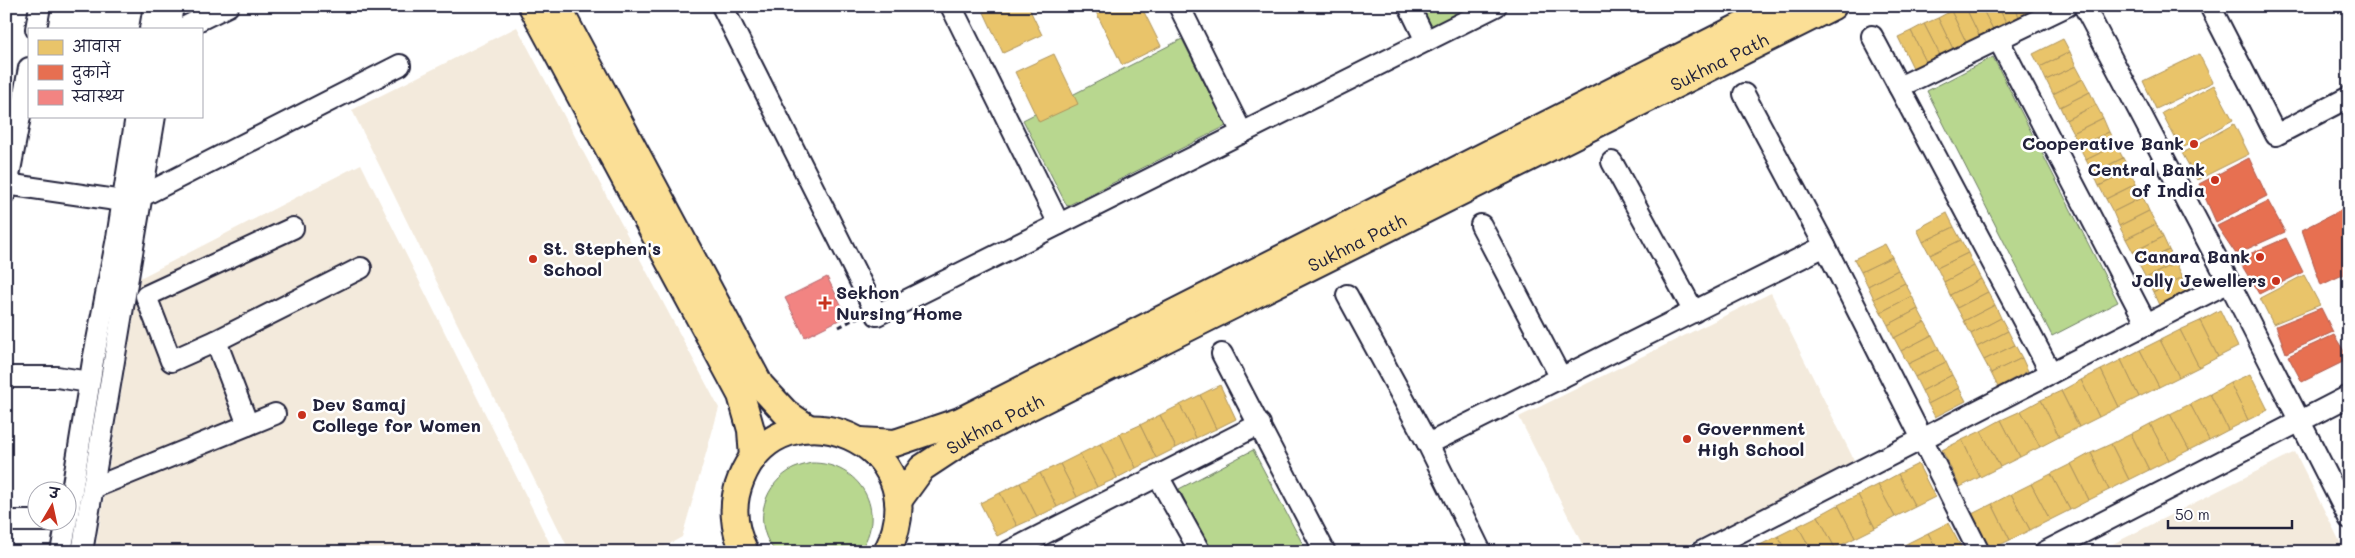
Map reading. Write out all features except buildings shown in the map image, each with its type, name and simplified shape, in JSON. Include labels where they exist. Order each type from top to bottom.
[{"type":"main road","points":[[532,6],[741,395],[751,430],[753,458]]},
{"type":"main road","points":[[557,6],[760,385],[786,413],[808,428]]},
{"type":"main road","name":"Sukhna Path","points":[[860,441],[895,443],[960,421],[1780,6]]},
{"type":"main road","name":"Sukhna Path","points":[[898,501],[922,468],[969,437],[1833,6]]},
{"type":"main road","points":[[745,552],[735,523],[734,506],[737,488],[743,472],[753,458],[778,438],[808,428],[835,430],[860,441],[872,450],[886,467],[895,486],[898,501],[898,520],[894,538],[887,552]]},
{"type":"main road","points":[[726,552],[735,523]]},
{"type":"street","points":[[36,28],[40,6]]},
{"type":"street","points":[[150,28],[154,6]]},
{"type":"street","points":[[169,28],[173,6]]},
{"type":"street","points":[[183,28],[228,6]]},
{"type":"street","points":[[722,6],[877,315],[1496,6]]},
{"type":"street","points":[[952,6],[1059,224]]},
{"type":"street","points":[[1179,6],[1242,132]]},
{"type":"street","points":[[1409,6],[1426,41]]},
{"type":"street","points":[[1899,87],[2067,6]]},
{"type":"street","points":[[2084,6],[2229,282],[2349,518]]},
{"type":"street","points":[[2210,6],[2276,135],[2349,98]]},
{"type":"street","points":[[1872,36],[2051,373]]},
{"type":"street","points":[[1998,39],[2147,324]]},
{"type":"street","points":[[28,73],[7,187],[132,198],[400,65]]},
{"type":"street","points":[[1744,94],[1825,246],[1979,552]]},
{"type":"street","points":[[82,552],[93,488],[132,198],[136,118]]},
{"type":"street","points":[[73,480],[89,382],[132,198],[154,118]]},
{"type":"street","points":[[1612,162],[1694,312]]},
{"type":"street","points":[[1481,225],[1561,378]]},
{"type":"street","points":[[293,228],[146,296],[171,361],[216,341],[361,268]]},
{"type":"street","points":[[1428,444],[1825,246]]},
{"type":"street","points":[[1702,552],[2229,282]]},
{"type":"street","points":[[1347,295],[1428,444],[1481,552]]},
{"type":"street","points":[[216,341],[248,425]]},
{"type":"street","points":[[1222,354],[1325,552]]},
{"type":"street","points":[[6,377],[57,377],[89,382]]},
{"type":"street","points":[[2045,552],[2349,396]]},
{"type":"street","points":[[93,488],[275,414]]},
{"type":"street","points":[[1019,550],[1260,424]]},
{"type":"street","points":[[1158,476],[1200,552]]},
{"type":"street","points":[[6,521],[28,520]]},
{"type":"street","points":[[61,552],[65,530]]},
{"type":"shaded area","name":"St. Stephen's School","points":[[517,27],[719,408],[682,537],[655,552],[570,552],[352,110]]},
{"type":"shaded area","name":"Dev Samaj College for Women","points":[[361,164],[554,552],[95,552],[140,278]]},
{"type":"shaded area","name":"Government High School","points":[[1771,293],[1855,462],[1673,552],[1586,552],[1519,417]]},
{"type":"shaded area","points":[[2295,452],[2345,552],[2097,552]]},
{"type":"green space","points":[[1421,6],[1478,6],[1433,29]]},
{"type":"green space","points":[[1182,39],[1226,126],[1067,206],[1023,120]]},
{"type":"green space","points":[[1993,57],[2118,302],[2052,336],[1927,91]]},
{"type":"green space","points":[[1253,450],[1307,552],[1212,552],[1179,489]]},
{"type":"green space","points":[[811,463],[828,465],[843,471],[856,480],[865,492],[870,506],[871,521],[868,537],[859,552],[776,552],[769,542],[764,531],[763,509],[772,488],[789,471]]},
{"type":"place","name":"Cooperative Bank","points":[[2194,144]]},
{"type":"place","name":"Central Bank of India","points":[[2215,180]]},
{"type":"place","name":"Canara Bank","points":[[2260,257]]},
{"type":"place","name":"St. Stephen's School","points":[[533,259]]},
{"type":"place","name":"Jolly Jewellers","points":[[2276,281]]},
{"type":"place","name":"Sekhon Nursing Home","points":[[825,303]]},
{"type":"place","name":"Dev Samaj College for Women","points":[[302,415]]},
{"type":"place","name":"Government High School","points":[[1687,439]]}]
